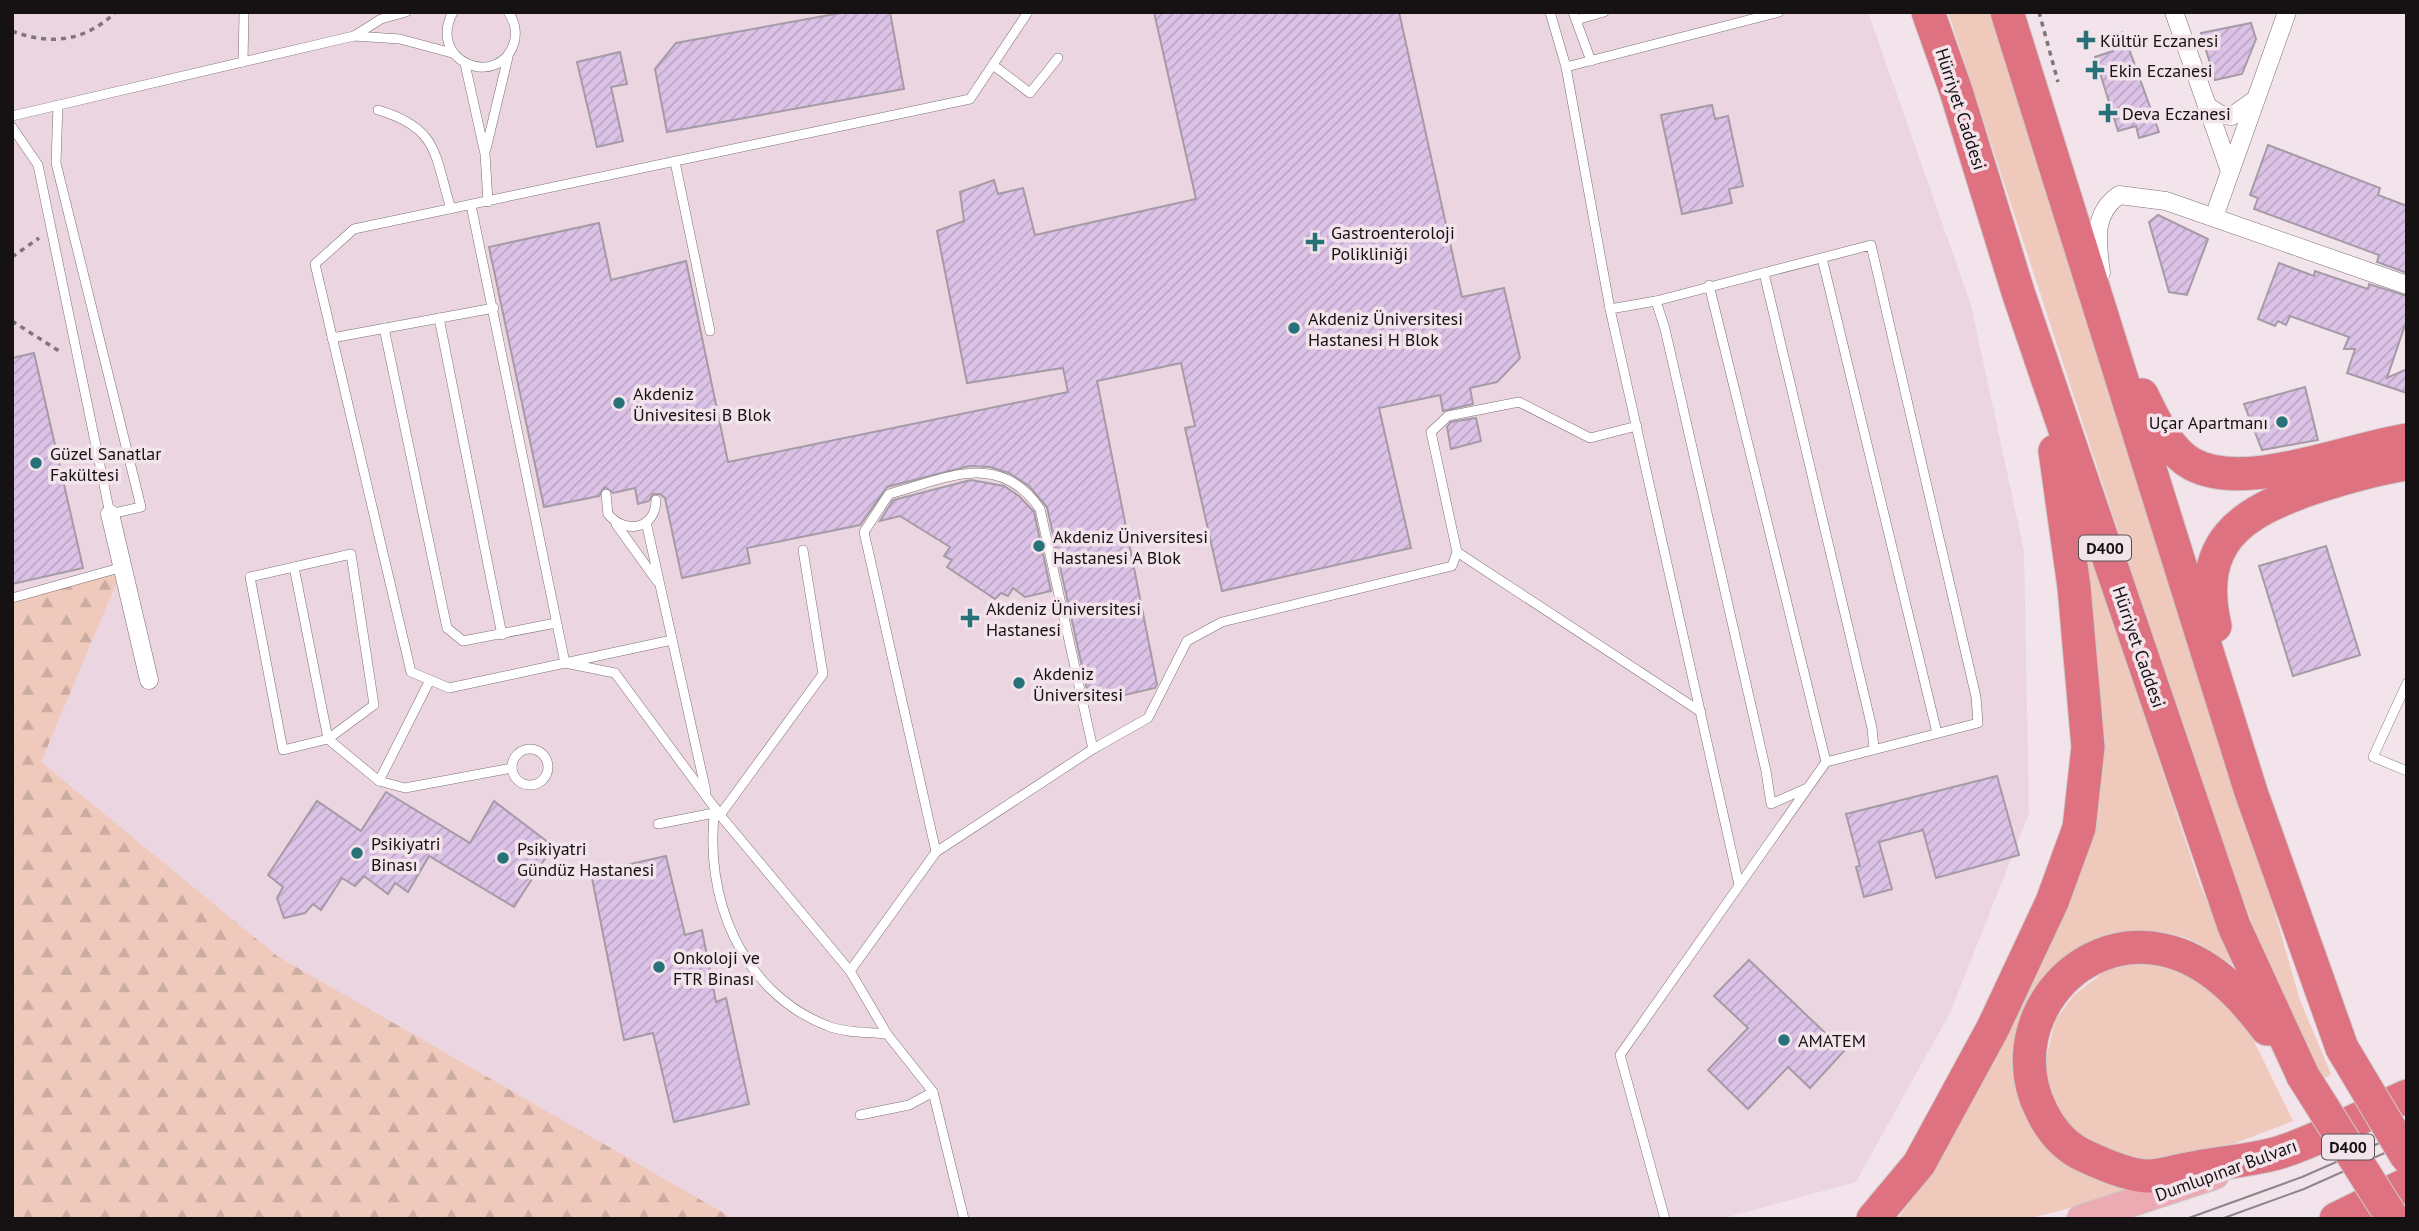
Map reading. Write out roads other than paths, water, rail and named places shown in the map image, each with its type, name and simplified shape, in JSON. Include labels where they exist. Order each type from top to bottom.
[{"type":"highway","name":"Hürriyet Caddesi","points":[[1930,12],[2018,292],[2234,926],[2303,1076]]},
{"type":"highway","points":[[2008,18],[2251,792]]},
{"type":"highway","points":[[1873,1219],[1919,1164],[1993,1028],[2052,902],[2079,828],[2088,747],[2074,587],[2059,468],[2018,292]]},
{"type":"highway","points":[[2107,332],[2159,427],[2192,464],[2224,475],[2261,475],[2368,446],[2407,440]]},
{"type":"highway","name":"D400","points":[[2407,464],[2369,470],[2276,500],[2237,525],[2218,549],[2210,570],[2210,602],[2251,792],[2342,1048],[2407,1157]]},
{"type":"highway","points":[[2280,1152],[2149,1176],[2095,1161],[2071,1149],[2050,1128],[2037,1103],[2029,1076],[2028,1046],[2037,1017],[2052,992],[2075,969],[2103,956],[2133,949],[2164,950],[2193,961],[2219,977],[2244,998],[2303,1076]]},
{"type":"highway","name":"D400","points":[[2303,1076],[2393,1219]]},
{"type":"highway","name":"Dumlupınar Bulvarı","points":[[2280,1152],[2407,1096]]},
{"type":"highway","points":[[2336,1219],[2407,1184]]},
{"type":"main road","name":"Dumlupınar Bulvarı","points":[[2081,1219],[2153,1197],[2280,1152]]},
{"type":"street","points":[[2174,12],[2230,172]]},
{"type":"street","points":[[2214,217],[2287,12]]},
{"type":"street","points":[[2207,106],[2221,115],[2232,116],[2256,99]]},
{"type":"street","points":[[2107,332],[2098,231],[2105,205],[2119,195],[2166,201],[2407,285]]},
{"type":"street","points":[[110,514],[149,680]]},
{"type":"lane","points":[[243,62],[244,12]]},
{"type":"lane","points":[[354,36],[381,19],[407,12]]},
{"type":"lane","points":[[452,53],[446,32],[453,12]]},
{"type":"lane","points":[[508,12],[515,27]]},
{"type":"lane","points":[[485,154],[498,88],[520,12]]},
{"type":"lane","points":[[672,640],[449,688],[411,672],[315,264],[354,229],[970,99],[1028,12]]},
{"type":"lane","points":[[1550,12],[1566,67],[1610,309],[1739,884]]},
{"type":"lane","points":[[1591,61],[1574,16],[1604,12]]},
{"type":"lane","points":[[1566,67],[1779,12]]},
{"type":"lane","points":[[12,116],[354,36],[400,39],[452,53],[465,64],[484,67],[494,65],[509,53]]},
{"type":"lane","points":[[993,65],[1030,93],[1058,58]]},
{"type":"lane","points":[[465,64],[485,154],[488,202]]},
{"type":"lane","points":[[12,127],[38,165],[110,514],[141,507],[56,163],[58,105]]},
{"type":"lane","points":[[378,110],[403,117],[423,131],[432,146],[452,209]]},
{"type":"lane","points":[[675,162],[710,331]]},
{"type":"lane","points":[[471,205],[565,663]]},
{"type":"lane","points":[[1610,309],[1656,300],[1871,245],[1976,697],[1978,723],[1826,762],[1620,1055],[1665,1219]]},
{"type":"lane","points":[[1822,258],[1937,733]]},
{"type":"lane","points":[[1764,273],[1872,728],[1874,749]]},
{"type":"lane","points":[[1709,285],[1826,762]]},
{"type":"lane","points":[[1656,300],[1668,342],[1766,771],[1771,804],[1807,788]]},
{"type":"lane","points":[[332,338],[494,308]]},
{"type":"lane","points":[[439,318],[502,635]]},
{"type":"lane","points":[[384,328],[447,628],[463,641],[556,623]]},
{"type":"lane","points":[[850,971],[936,852],[1093,749],[1147,718],[1187,641],[1222,622],[1452,566],[1457,552],[1431,432],[1448,416],[1520,402],[1590,438],[1637,426]]},
{"type":"lane","points":[[936,852],[864,532],[889,494],[976,471],[996,473],[1032,498],[1040,509],[1093,749]]},
{"type":"lane","points":[[606,494],[605,506],[613,521],[660,585]]},
{"type":"lane","points":[[613,521],[628,528],[646,522],[655,511],[656,500]]},
{"type":"lane","points":[[646,522],[707,797]]},
{"type":"lane","points":[[803,550],[823,674],[716,812],[710,841],[723,912],[754,974],[780,1001],[830,1027],[887,1034]]},
{"type":"lane","points":[[1457,552],[1701,712]]},
{"type":"lane","points":[[351,554],[374,705],[328,739],[283,750],[250,577],[351,554]]},
{"type":"lane","points":[[12,598],[123,567]]},
{"type":"lane","points":[[294,567],[328,739],[379,781],[405,788],[512,768]]},
{"type":"lane","points":[[565,663],[615,673],[716,812],[850,971],[887,1034],[933,1092],[964,1219]]},
{"type":"lane","points":[[379,781],[430,680]]},
{"type":"lane","points":[[2407,683],[2373,757],[2407,771]]},
{"type":"lane","points":[[530,748],[541,752],[549,768],[544,779],[534,785],[522,783],[512,768],[515,756],[530,748]]},
{"type":"lane","points":[[658,824],[716,812]]},
{"type":"lane","points":[[860,1115],[909,1105],[933,1092]]},
{"type":"tram line","points":[[2186,1219],[2302,1177],[2407,1131]]},
{"type":"tram line","points":[[2221,1219],[2304,1189],[2407,1143]]},
{"type":"place","name":"Kültür Eczanesi","points":[[2086,40]]},
{"type":"place","name":"Ekin Eczanesi","points":[[2095,70]]},
{"type":"place","name":"Deva Eczanesi","points":[[2108,113]]},
{"type":"place","name":"Gastroenteroloji Polikliniği","points":[[1315,242]]},
{"type":"place","name":"Akdeniz Üniversitesi Hastanesi H Blok","points":[[1294,328]]},
{"type":"place","name":"Akdeniz Ünivesitesi B Blok","points":[[619,403]]},
{"type":"place","name":"Uçar Apartmanı","points":[[2282,422]]},
{"type":"place","name":"Güzel Sanatlar Fakültesi","points":[[36,463]]},
{"type":"place","name":"Akdeniz Üniversitesi Hastanesi A Blok","points":[[1039,546]]},
{"type":"place","name":"Akdeniz Üniversitesi Hastanesi","points":[[970,618]]},
{"type":"place","name":"Akdeniz Üniversitesi","points":[[1019,683]]},
{"type":"place","name":"Psikiyatri Binası","points":[[357,853]]},
{"type":"place","name":"Psikiyatri Gündüz Hastanesi","points":[[503,858]]},
{"type":"place","name":"Onkoloji ve FTR Binası","points":[[659,967]]},
{"type":"place","name":"AMATEM","points":[[1784,1040]]}]
